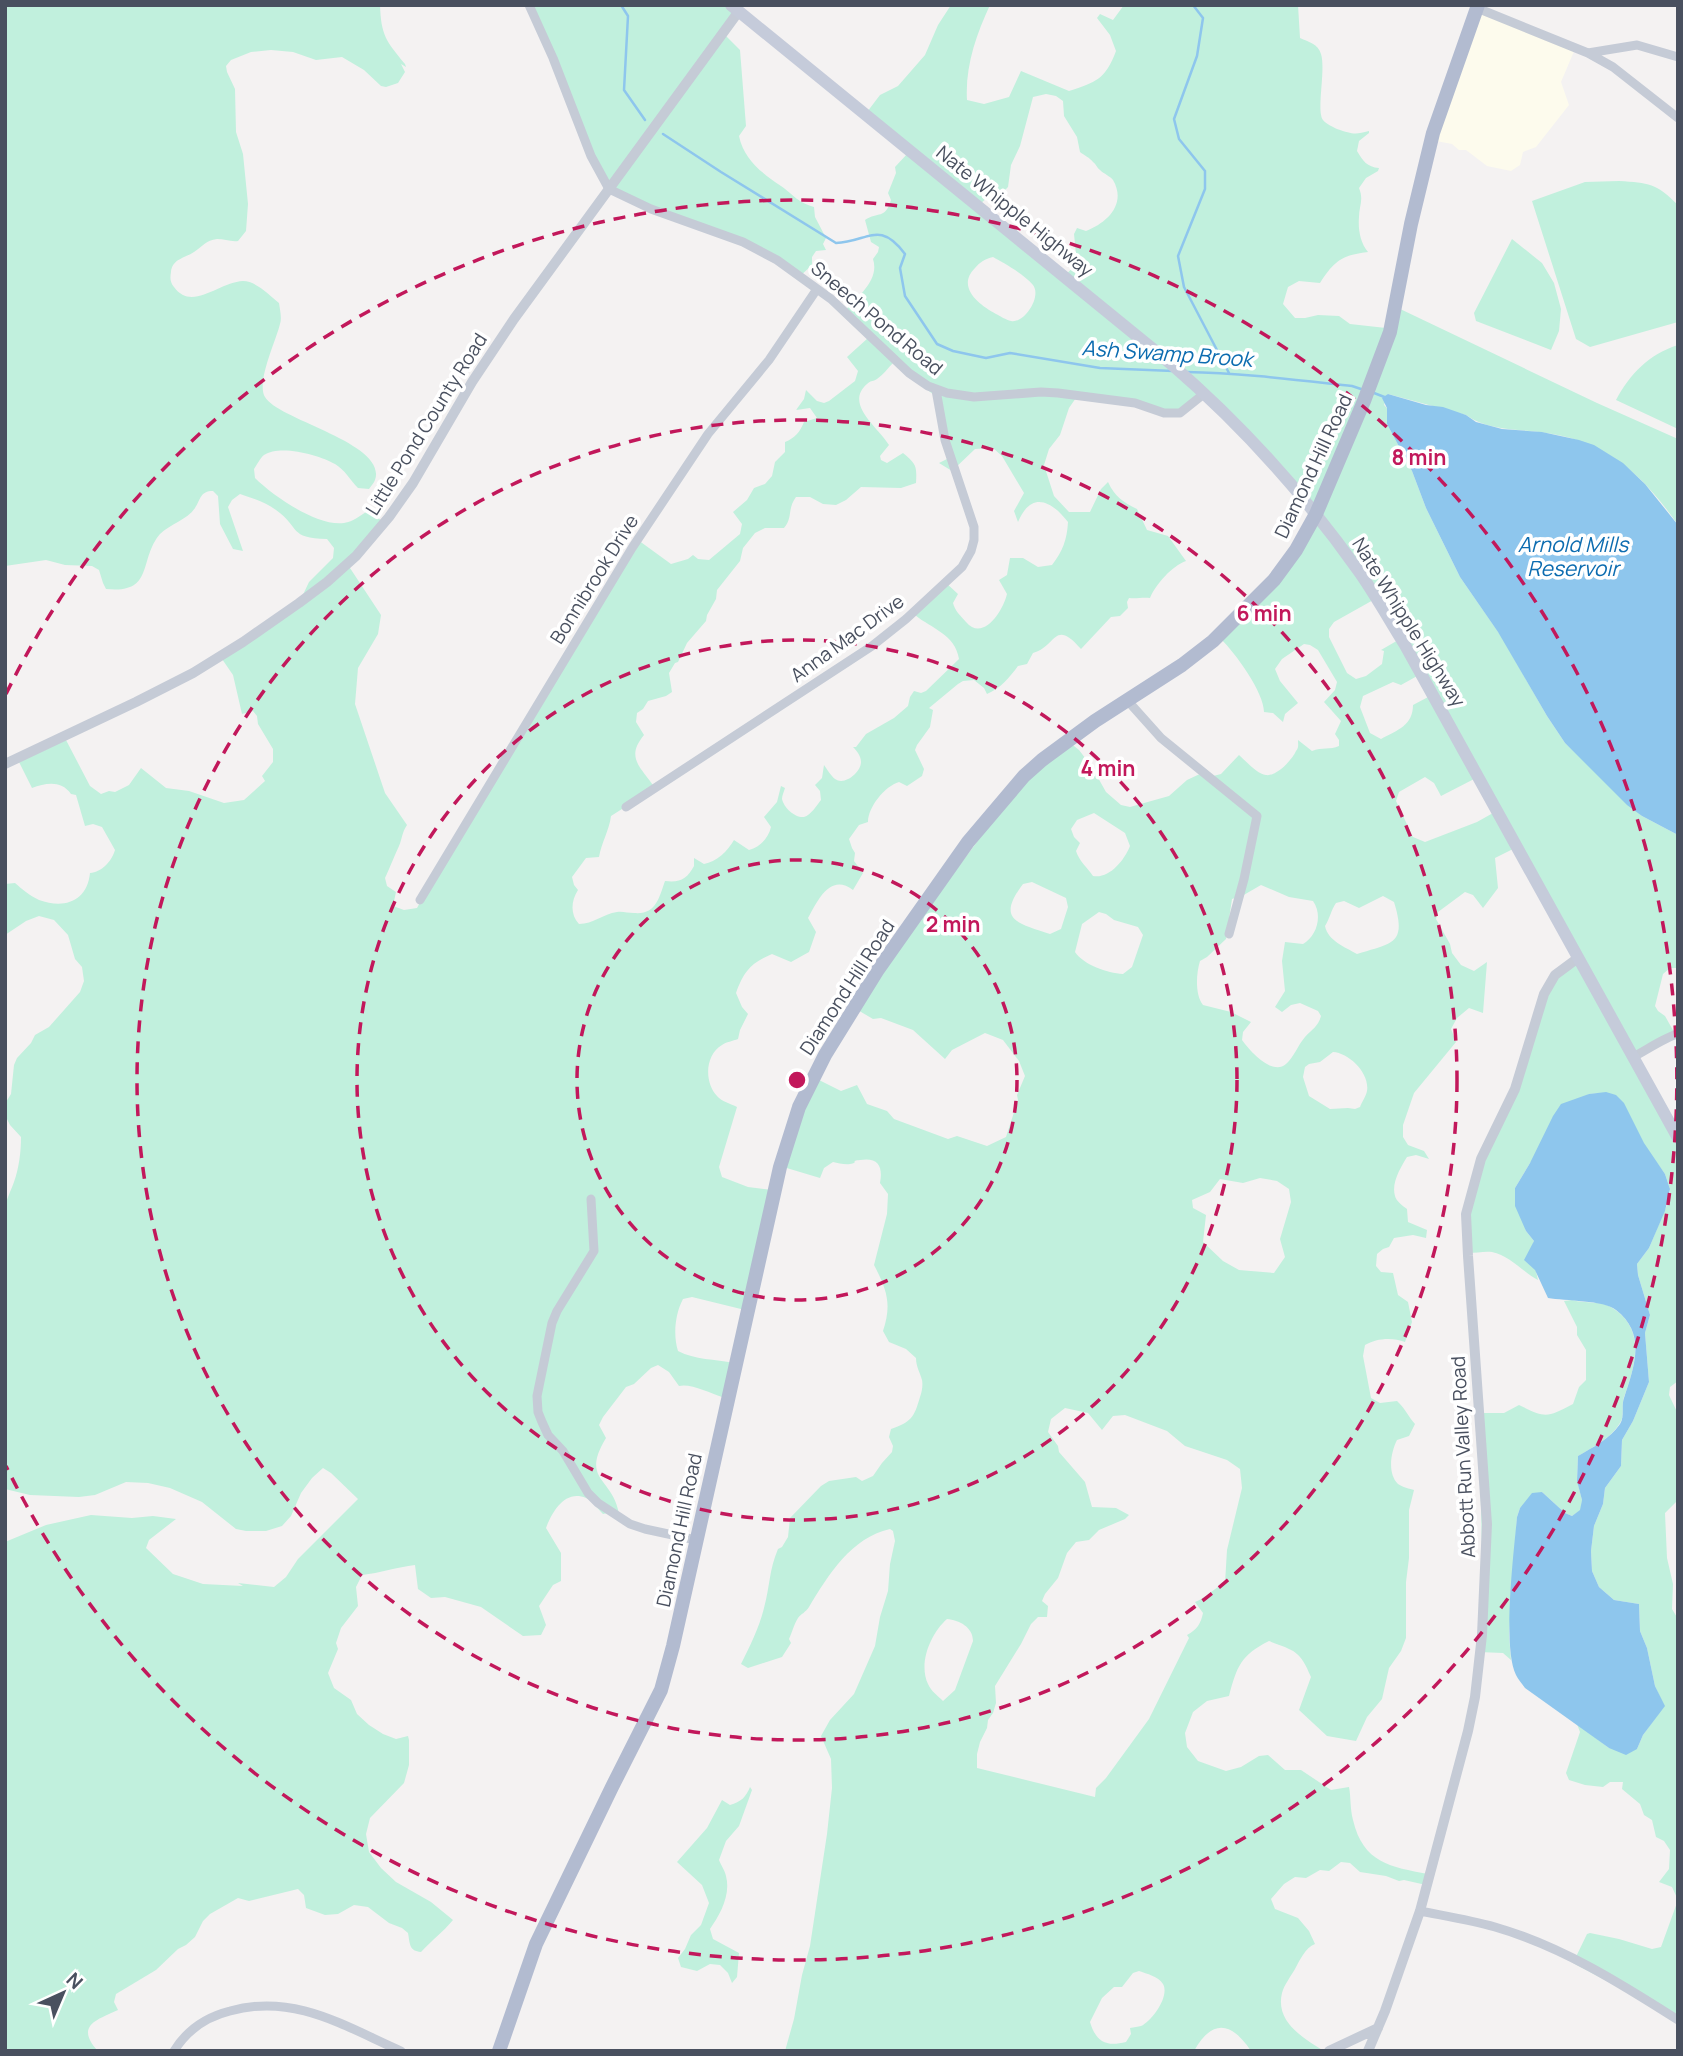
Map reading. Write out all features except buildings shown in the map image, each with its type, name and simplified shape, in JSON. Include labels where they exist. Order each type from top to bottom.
[{"type":"main road","name":"Diamond Hill Road","points":[[499,2051],[536,1944],[660,1690],[673,1646],[780,1167],[799,1107],[814,1075],[877,971],[977,831],[1024,776],[1060,745],[1182,665],[1213,641],[1282,570],[1303,539],[1364,401],[1390,331],[1411,224],[1433,133],[1477,7]]},
{"type":"main road","name":"Nate Whipple Highway","points":[[735,8],[1205,393],[1251,439],[1316,514],[1362,576],[1405,645],[1678,1138]]},
{"type":"street","points":[[529,5],[591,156],[609,189]]},
{"type":"street","points":[[1477,7],[1588,53],[1613,67],[1678,118]]},
{"type":"street","name":"Little Pond County Road","points":[[5,764],[193,673],[243,642],[344,568],[389,517],[413,483],[499,340],[609,189],[735,8]]},
{"type":"street","points":[[1588,53],[1637,45],[1678,57]]},
{"type":"street","name":"Sneech Pond Road","points":[[609,189],[651,209],[760,250],[792,269],[842,310],[909,373],[936,390],[974,397],[1058,393],[1135,403],[1164,413],[1180,413],[1205,393]]},
{"type":"street","name":"Bonnibrook Drive","points":[[420,900],[632,548],[708,434],[769,360],[817,289]]},
{"type":"street","name":"Anna Mac Drive","points":[[626,807],[863,652],[906,619],[962,567],[971,551],[974,527],[945,440],[936,390]]},
{"type":"street","points":[[1127,700],[1161,738],[1256,816],[1244,878],[1229,934]]},
{"type":"street","name":"Abbott Run Valley Road","points":[[1368,2051],[1420,1911],[1475,1698],[1482,1635],[1487,1524],[1466,1214],[1481,1159],[1518,1080],[1544,994],[1555,975],[1578,958]]},
{"type":"street","points":[[1633,1057],[1673,1034],[1678,1034]]},
{"type":"street","points":[[591,1199],[594,1251],[552,1323],[537,1396],[541,1422],[548,1435],[563,1451],[588,1493],[598,1503],[630,1524],[696,1540]]},
{"type":"street","points":[[1420,1911],[1494,1927],[1532,1940],[1620,1983],[1678,2020]]},
{"type":"street","points":[[174,2051],[182,2038],[193,2028],[215,2015],[241,2008],[270,2005],[321,2015],[401,2051]]},
{"type":"street","points":[[1329,2051],[1378,2028]]},
{"type":"shaded area","points":[[1477,9],[1575,49],[1561,82],[1569,105],[1536,147],[1523,152],[1520,165],[1511,171],[1487,166],[1466,150],[1431,140]]},
{"type":"green space","points":[[5,5],[380,5],[386,37],[406,67],[401,64],[405,72],[398,83],[381,86],[364,70],[342,57],[316,60],[293,52],[251,52],[231,60],[226,66],[235,89],[236,132],[243,154],[248,204],[246,231],[238,241],[217,239],[207,242],[176,262],[170,278],[181,294],[189,297],[243,281],[257,286],[279,303],[281,322],[265,372],[265,397],[274,406],[349,444],[365,455],[375,467],[375,480],[369,489],[358,488],[335,464],[300,452],[271,452],[263,456],[254,469],[255,478],[263,485],[309,515],[333,523],[344,523],[369,510],[384,523],[348,565],[381,615],[378,634],[358,668],[355,704],[385,793],[407,825],[385,878],[387,886],[396,892],[393,906],[404,910],[417,908],[453,841],[638,540],[671,564],[693,555],[698,559],[709,560],[740,534],[742,524],[733,512],[747,500],[754,488],[765,484],[772,476],[775,462],[785,452],[785,442],[797,434],[804,422],[817,418],[810,408],[796,410],[804,399],[806,390],[817,401],[824,403],[855,381],[858,371],[847,357],[868,338],[843,313],[866,288],[873,274],[873,259],[879,247],[871,242],[865,220],[886,210],[891,200],[888,193],[896,173],[895,167],[908,153],[864,116],[880,95],[898,86],[925,55],[938,25],[951,5],[990,5],[972,51],[967,88],[967,100],[984,104],[1009,97],[1021,71],[1069,91],[1098,78],[1108,68],[1116,51],[1110,35],[1097,18],[1100,14],[1113,20],[1124,5],[1298,5],[1300,38],[1310,42],[1321,54],[1320,108],[1323,120],[1350,133],[1369,131],[1359,141],[1357,151],[1366,163],[1379,168],[1366,178],[1359,188],[1359,231],[1368,252],[1340,260],[1320,283],[1299,281],[1288,287],[1283,304],[1295,318],[1339,316],[1350,324],[1386,328],[1396,307],[1678,439],[1678,525],[1635,475],[1602,451],[1583,442],[1562,436],[1483,424],[1466,415],[1388,394],[1384,405],[1387,408],[1387,424],[1412,471],[1426,508],[1460,577],[1501,636],[1565,743],[1642,816],[1678,835],[1678,968],[1670,968],[1663,974],[1655,1006],[1665,1016],[1674,1032],[1633,1061],[1678,1143],[1678,1381],[1670,1387],[1669,1395],[1678,1414],[1678,1500],[1665,1513],[1667,1558],[1673,1584],[1672,1609],[1678,1619],[1678,1900],[1672,1887],[1659,1882],[1669,1869],[1670,1850],[1664,1841],[1656,1837],[1652,1820],[1644,1815],[1640,1804],[1622,1789],[1623,1782],[1610,1782],[1603,1787],[1585,1785],[1569,1780],[1566,1773],[1580,1732],[1577,1724],[1609,1748],[1637,1749],[1643,1735],[1664,1706],[1655,1686],[1647,1648],[1640,1631],[1639,1604],[1614,1600],[1599,1587],[1592,1571],[1591,1551],[1594,1526],[1603,1504],[1605,1488],[1621,1466],[1622,1440],[1649,1382],[1645,1333],[1650,1315],[1637,1264],[1649,1248],[1670,1198],[1665,1174],[1606,1093],[1589,1094],[1530,1163],[1515,1188],[1526,1231],[1534,1241],[1531,1250],[1538,1280],[1498,1254],[1468,1253],[1467,1199],[1505,1112],[1546,988],[1576,962],[1515,848],[1495,858],[1498,888],[1483,908],[1473,895],[1465,892],[1438,912],[1436,919],[1452,953],[1461,965],[1474,971],[1487,962],[1483,1013],[1469,1008],[1457,1018],[1451,1029],[1456,1042],[1414,1093],[1403,1125],[1403,1137],[1408,1145],[1424,1151],[1429,1159],[1416,1155],[1407,1157],[1395,1181],[1395,1196],[1407,1209],[1408,1222],[1427,1230],[1426,1238],[1413,1235],[1394,1238],[1389,1247],[1377,1254],[1376,1266],[1381,1272],[1393,1273],[1398,1295],[1408,1302],[1412,1322],[1405,1342],[1390,1339],[1374,1341],[1365,1345],[1363,1356],[1371,1398],[1380,1403],[1397,1401],[1415,1424],[1409,1436],[1397,1440],[1391,1462],[1392,1474],[1398,1484],[1414,1490],[1409,1510],[1406,1638],[1389,1668],[1382,1699],[1367,1717],[1356,1741],[1327,1736],[1299,1710],[1311,1677],[1300,1656],[1269,1641],[1252,1651],[1242,1662],[1229,1696],[1207,1701],[1193,1712],[1185,1733],[1187,1747],[1198,1761],[1226,1771],[1241,1767],[1259,1756],[1268,1755],[1285,1770],[1301,1770],[1331,1790],[1349,1787],[1353,1820],[1364,1846],[1371,1854],[1391,1865],[1428,1874],[1426,1885],[1360,1872],[1350,1863],[1341,1862],[1329,1871],[1320,1870],[1306,1878],[1295,1877],[1284,1884],[1271,1899],[1275,1909],[1298,1918],[1315,1944],[1308,1948],[1286,1984],[1281,2003],[1292,2028],[1324,2051],[1251,2051],[1236,2034],[1222,2028],[1208,2033],[1194,2051],[785,2051],[810,1946],[827,1834],[832,1788],[831,1759],[821,1736],[830,1720],[854,1694],[875,1646],[888,1591],[895,1541],[893,1531],[890,1529],[864,1540],[842,1559],[808,1609],[798,1618],[789,1639],[791,1643],[782,1657],[748,1668],[741,1664],[760,1623],[773,1564],[778,1549],[788,1537],[790,1518],[829,1481],[856,1477],[862,1481],[873,1476],[892,1452],[893,1446],[889,1437],[891,1429],[911,1418],[922,1386],[916,1358],[906,1349],[889,1342],[883,1331],[887,1297],[874,1265],[887,1214],[888,1194],[880,1183],[881,1172],[878,1164],[866,1159],[848,1164],[833,1162],[824,1168],[820,1178],[780,1166],[815,1078],[841,1091],[857,1085],[867,1104],[887,1111],[894,1119],[948,1139],[957,1136],[987,1146],[1006,1137],[1025,1076],[1019,1061],[1003,1040],[985,1033],[952,1050],[945,1059],[913,1030],[881,1018],[873,1019],[856,1009],[1025,778],[1069,742],[1092,767],[1106,792],[1121,805],[1130,807],[1169,796],[1187,780],[1202,773],[1209,777],[1221,774],[1239,755],[1259,772],[1270,775],[1279,771],[1291,759],[1298,748],[1298,740],[1312,751],[1339,746],[1335,734],[1341,721],[1324,702],[1335,690],[1337,682],[1318,650],[1304,644],[1282,659],[1275,669],[1280,681],[1298,703],[1285,714],[1283,722],[1273,713],[1264,712],[1254,684],[1221,639],[1316,516],[1205,395],[1179,412],[1078,395],[1069,408],[1060,435],[1049,449],[1044,465],[1054,496],[1069,512],[1090,512],[1101,489],[1108,482],[1120,498],[1137,509],[1147,530],[1168,536],[1186,561],[1165,576],[1150,598],[1129,598],[1128,608],[1120,616],[1111,617],[1081,649],[1072,640],[1060,635],[1033,653],[1027,664],[1018,666],[992,692],[987,694],[974,680],[963,681],[929,708],[933,710],[930,727],[915,750],[924,769],[922,776],[907,786],[899,782],[883,792],[874,804],[868,822],[859,825],[849,839],[855,853],[854,861],[863,873],[853,890],[845,885],[838,885],[825,891],[820,897],[808,918],[816,932],[809,952],[791,962],[772,954],[753,964],[742,979],[736,993],[748,1014],[738,1039],[716,1049],[708,1069],[710,1084],[717,1096],[737,1107],[719,1167],[722,1177],[748,1187],[772,1190],[745,1310],[692,1297],[683,1299],[675,1331],[678,1351],[698,1358],[734,1363],[722,1397],[694,1387],[679,1386],[669,1372],[658,1365],[626,1387],[603,1417],[599,1425],[606,1438],[596,1463],[597,1471],[616,1502],[619,1514],[603,1514],[588,1499],[578,1496],[566,1499],[552,1515],[546,1528],[561,1553],[561,1581],[553,1585],[539,1606],[546,1625],[541,1635],[523,1636],[481,1607],[445,1597],[431,1598],[418,1589],[415,1565],[362,1575],[356,1587],[358,1606],[341,1628],[336,1643],[338,1649],[328,1673],[334,1688],[351,1700],[357,1714],[369,1725],[396,1739],[408,1736],[409,1740],[409,1765],[404,1783],[370,1818],[366,1834],[369,1852],[396,1882],[431,1902],[453,1920],[421,1952],[412,1948],[408,1933],[368,1907],[354,1905],[338,1914],[325,1915],[306,1908],[304,1895],[298,1889],[249,1901],[238,1898],[210,1914],[195,1937],[156,1970],[116,1994],[114,2002],[118,2010],[96,2021],[88,2030],[91,2042],[98,2051],[5,2051],[5,1542],[46,1525],[91,1515],[176,1519],[149,1540],[146,1548],[173,1574],[203,1584],[243,1586],[238,1583],[274,1587],[358,1499],[323,1468],[301,1493],[291,1516],[282,1526],[266,1531],[246,1531],[236,1529],[202,1502],[170,1488],[148,1483],[126,1482],[95,1495],[79,1497],[30,1495],[5,1489],[5,1209],[17,1171],[21,1137],[5,1115],[6,1102],[11,1094],[17,1058],[35,1035],[49,1027],[80,992],[84,981],[82,967],[75,959],[68,935],[54,920],[39,916],[5,935],[5,884],[15,883],[29,894],[48,903],[73,901],[84,891],[90,873],[99,871],[106,865],[115,850],[102,827],[93,824],[85,826],[76,795],[58,785],[48,784],[32,788],[19,762],[66,740],[90,786],[101,794],[115,792],[129,785],[141,768],[166,788],[189,791],[224,803],[244,800],[265,781],[262,776],[273,762],[273,749],[253,711],[242,714],[233,675],[222,659],[300,601],[309,582],[333,558],[334,548],[327,539],[300,534],[272,507],[240,494],[228,507],[243,551],[233,549],[220,524],[218,496],[209,491],[203,494],[192,512],[160,534],[153,544],[139,581],[132,586],[106,589],[99,570],[92,566],[65,565],[46,560],[5,566]],"holes":[[[1046,94],[1063,101],[1064,116],[1077,137],[1080,152],[1113,180],[1118,197],[1113,212],[1086,231],[1077,228],[1074,234],[1077,264],[1063,277],[978,206],[991,194],[1002,193],[1008,187],[1011,165],[1020,146],[1033,97]],[[993,257],[1020,273],[1033,285],[1035,296],[1030,309],[1016,321],[1005,319],[989,310],[972,295],[968,282],[970,275],[985,260]],[[893,363],[934,395],[947,459],[939,463],[952,471],[975,449],[993,448],[1002,456],[1024,493],[1014,511],[1018,522],[1023,512],[1035,503],[1048,504],[1062,514],[1068,522],[1059,555],[1052,565],[1038,567],[1023,558],[1010,558],[1007,575],[999,580],[1007,594],[1005,601],[997,616],[979,628],[972,627],[958,613],[953,603],[958,594],[945,582],[915,615],[948,638],[959,659],[926,691],[914,691],[908,706],[894,718],[866,734],[856,747],[853,747],[861,762],[852,777],[839,781],[824,765],[822,778],[815,785],[820,791],[821,800],[809,814],[801,817],[787,809],[782,799],[785,788],[781,786],[777,802],[764,817],[771,827],[760,845],[749,850],[734,840],[725,852],[713,861],[704,864],[694,858],[694,866],[689,874],[679,881],[665,881],[656,904],[647,911],[617,912],[579,924],[573,912],[578,890],[572,877],[586,858],[599,857],[611,816],[655,788],[640,768],[635,756],[638,743],[644,735],[636,722],[637,713],[648,701],[672,692],[669,673],[687,643],[706,621],[717,590],[740,561],[743,548],[755,533],[765,528],[784,528],[796,497],[810,497],[823,504],[836,505],[861,487],[901,488],[916,483],[915,465],[903,453],[887,463],[881,460],[880,456],[889,445],[861,407],[861,392],[867,384],[877,379]],[[1375,599],[1400,639],[1381,650],[1384,651],[1382,664],[1366,676],[1356,679],[1347,673],[1329,637],[1329,629],[1334,622]],[[1419,675],[1430,696],[1413,705],[1410,717],[1403,726],[1381,739],[1370,733],[1360,707],[1363,696],[1393,682],[1401,685]],[[1425,777],[1434,783],[1441,796],[1476,778],[1493,813],[1425,842],[1413,837],[1396,801],[1399,792]],[[1094,813],[1125,833],[1130,846],[1115,868],[1105,875],[1093,876],[1077,855],[1080,843],[1071,829],[1077,820]],[[1032,882],[1066,898],[1068,907],[1061,929],[1050,934],[1020,923],[1011,913],[1011,905],[1023,884]],[[1261,885],[1289,897],[1313,901],[1316,907],[1318,919],[1312,936],[1303,944],[1285,942],[1282,961],[1285,991],[1275,1007],[1282,1012],[1291,1005],[1300,1003],[1318,1011],[1321,1016],[1289,1061],[1280,1067],[1262,1061],[1242,1040],[1243,1032],[1251,1022],[1231,1012],[1203,1005],[1200,1001],[1197,984],[1200,961],[1226,939],[1232,899]],[[1383,896],[1394,902],[1399,926],[1394,940],[1357,954],[1338,943],[1330,936],[1325,926],[1336,903],[1344,901],[1359,908]],[[1099,912],[1138,927],[1143,935],[1132,967],[1123,974],[1096,968],[1075,952],[1082,924]],[[1333,1052],[1352,1060],[1362,1071],[1367,1084],[1360,1107],[1330,1109],[1309,1096],[1303,1077],[1305,1067],[1320,1062]],[[1260,1178],[1277,1181],[1289,1189],[1291,1202],[1280,1239],[1285,1257],[1274,1273],[1239,1270],[1223,1261],[1203,1242],[1206,1215],[1193,1208],[1192,1200],[1210,1192],[1220,1179],[1243,1183]],[[1065,1408],[1088,1413],[1102,1430],[1113,1416],[1125,1415],[1167,1431],[1185,1446],[1227,1460],[1240,1469],[1242,1488],[1227,1550],[1225,1583],[1195,1602],[1203,1613],[1200,1623],[1187,1635],[1189,1638],[1149,1719],[1096,1788],[1095,1797],[977,1768],[980,1742],[996,1703],[995,1686],[1031,1624],[1038,1617],[1047,1617],[1048,1606],[1042,1601],[1058,1578],[1067,1553],[1076,1542],[1089,1540],[1099,1530],[1129,1515],[1116,1508],[1092,1507],[1085,1482],[1059,1452],[1048,1432],[1051,1419]],[[947,1619],[964,1625],[971,1632],[973,1641],[955,1690],[943,1701],[931,1689],[925,1676],[925,1658],[931,1640]],[[1139,1971],[1158,1979],[1165,1989],[1159,2008],[1150,2019],[1141,2026],[1130,2028],[1131,2034],[1126,2042],[1113,2044],[1099,2038],[1090,2022],[1102,1998],[1114,1987],[1122,1987],[1133,1973]]]},
{"type":"green space","points":[[530,5],[725,5],[735,13],[724,34],[740,50],[746,126],[739,136],[741,145],[749,159],[761,171],[800,201],[814,207],[815,217],[826,238],[823,244],[826,250],[816,251],[812,257],[812,265],[798,278],[754,249],[609,190]]},
{"type":"green space","points":[[1619,181],[1652,186],[1664,192],[1678,205],[1678,322],[1590,347],[1576,339],[1532,201],[1585,182]]},
{"type":"green space","points":[[1512,239],[1542,263],[1554,283],[1561,309],[1559,331],[1551,350],[1476,321],[1474,313]]},
{"type":"green space","points":[[1678,345],[1678,429],[1616,400],[1641,366]]},
{"type":"green space","points":[[1564,1301],[1604,1304],[1624,1318],[1631,1327],[1634,1338],[1632,1374],[1623,1400],[1620,1423],[1606,1438],[1578,1456],[1577,1480],[1582,1500],[1581,1510],[1572,1516],[1565,1513],[1542,1492],[1520,1508],[1517,1517],[1509,1634],[1511,1660],[1503,1653],[1479,1652],[1483,1601],[1479,1413],[1504,1413],[1519,1405],[1546,1415],[1573,1404],[1579,1387],[1586,1380],[1586,1350]]},
{"type":"green space","points":[[750,1787],[752,1790],[739,1826],[726,1841],[719,1860],[725,1874],[727,1890],[721,1911],[710,1929],[713,1939],[739,1953],[737,1977],[732,1983],[728,1973],[720,1965],[710,1964],[697,1971],[681,1967],[678,1958],[691,1935],[701,1925],[709,1903],[702,1885],[677,1862],[707,1828],[722,1800],[730,1805],[737,1802],[745,1796]]},
{"type":"green space","points":[[1678,1900],[1678,2019],[1573,1963],[1587,1934],[1590,1933],[1652,1949],[1661,1947]]},
{"type":"water","name":"Arnold Mills Reservoir","points":[[1388,394],[1443,407],[1466,415],[1476,422],[1502,429],[1542,432],[1594,445],[1623,463],[1645,484],[1678,525],[1678,835],[1627,805],[1565,743],[1547,716],[1498,632],[1460,577],[1426,508],[1412,471],[1387,424],[1387,408],[1382,398]]},
{"type":"water","points":[[1606,1092],[1616,1095],[1624,1103],[1644,1143],[1665,1174],[1670,1189],[1665,1211],[1649,1248],[1637,1264],[1650,1315],[1645,1333],[1649,1382],[1622,1440],[1621,1466],[1605,1488],[1603,1504],[1594,1526],[1591,1551],[1592,1571],[1599,1587],[1614,1600],[1639,1604],[1640,1631],[1647,1648],[1655,1686],[1665,1706],[1643,1735],[1637,1749],[1626,1755],[1609,1748],[1525,1688],[1516,1675],[1512,1662],[1509,1622],[1517,1517],[1520,1508],[1532,1493],[1542,1492],[1565,1513],[1572,1516],[1580,1510],[1582,1500],[1577,1481],[1578,1456],[1606,1438],[1620,1424],[1623,1401],[1634,1363],[1635,1340],[1632,1330],[1626,1319],[1616,1310],[1594,1303],[1548,1298],[1535,1270],[1524,1260],[1534,1241],[1526,1231],[1515,1206],[1515,1188],[1561,1104],[1589,1094]]},
{"type":"waterway","name":"Ash Swamp Brook","points":[[621,5],[628,16],[624,90],[645,120]]},
{"type":"waterway","points":[[1193,5],[1203,18],[1197,56],[1174,119],[1179,139],[1205,171],[1205,189],[1178,256],[1184,287],[1229,373]]},
{"type":"waterway","name":"Ash Swamp Brook","points":[[663,134],[836,243],[873,235],[888,237],[896,243],[905,254],[900,268],[905,296],[937,344],[953,351],[986,358],[1010,353],[1100,368],[1173,371]]},
{"type":"waterway","name":"Ash Swamp Brook","points":[[1186,372],[1290,379],[1352,386],[1364,390]]},
{"type":"waterway","name":"Ash Swamp Brook","points":[[1374,393],[1387,398]]}]
